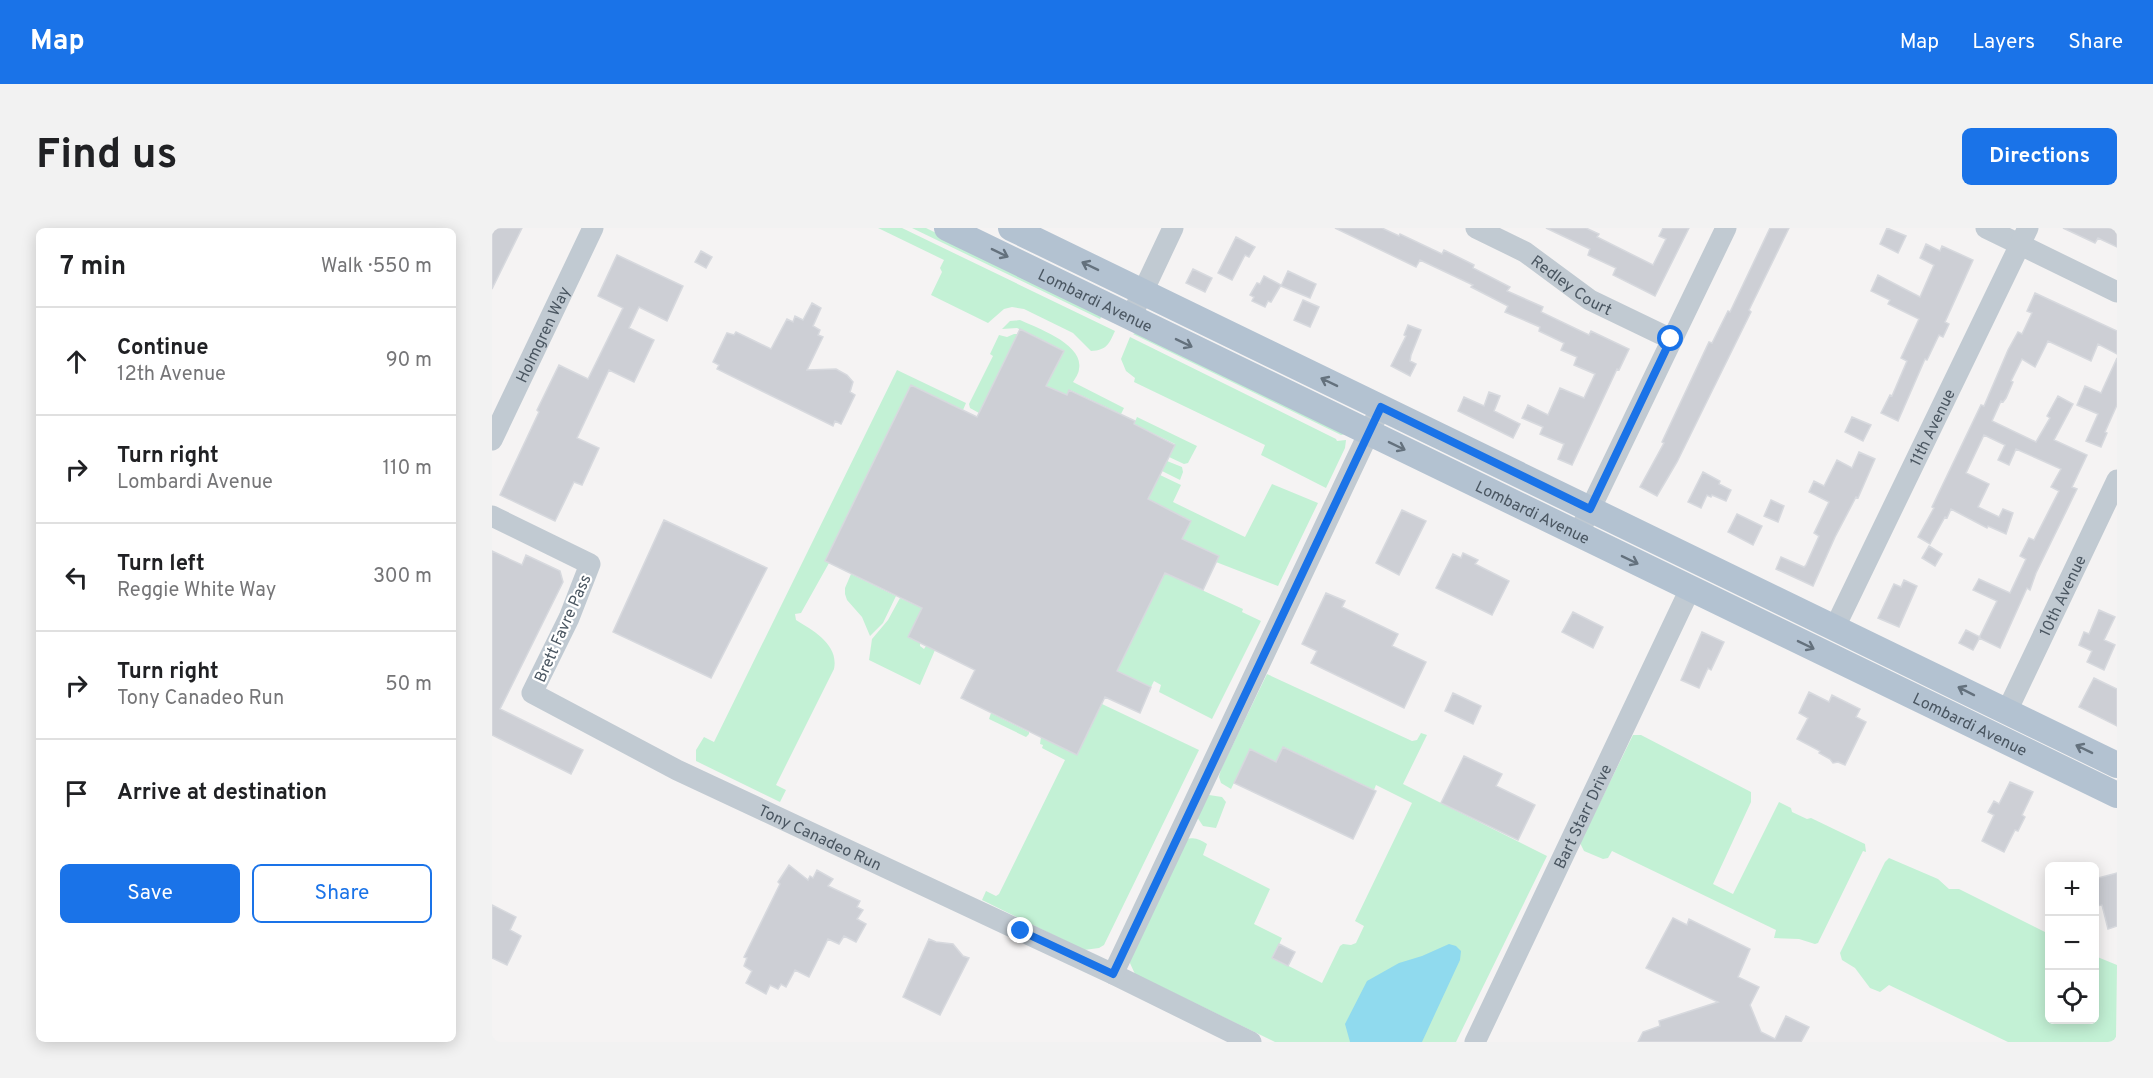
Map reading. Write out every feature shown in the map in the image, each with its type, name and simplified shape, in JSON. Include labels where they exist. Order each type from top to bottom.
[{"type":"main road","name":"Lombardi Avenue","points":[[947,228],[2117,795]]},
{"type":"main road","name":"Lombardi Avenue","points":[[1011,228],[2117,765]]},
{"type":"main road","points":[[1690,589],[1695,580],[1700,577],[1731,587],[1742,583]]},
{"type":"street","name":"Holmgren Way","points":[[492,440],[593,228]]},
{"type":"street","points":[[1131,317],[1173,228]]},
{"type":"street","name":"Redley Court","points":[[1476,228],[1526,252],[1590,300],[1671,339]]},
{"type":"street","points":[[1578,534],[1726,228]]},
{"type":"street","points":[[1986,228],[2024,236],[2117,292]]},
{"type":"street","name":"11th Avenue","points":[[1835,627],[2024,236]]},
{"type":"street","points":[[1113,974],[1381,407]]},
{"type":"street","name":"10th Avenue","points":[[2007,711],[2117,480]]},
{"type":"street","name":"Brett Favre Pass","points":[[492,516],[590,564],[569,618],[532,693]]},
{"type":"street","name":"Bart Starr Drive","points":[[1475,1042],[1690,589]]},
{"type":"street","name":"Tony Canadeo Run","points":[[532,693],[677,770],[1113,974],[1251,1042]]},
{"type":"green space","points":[[878,228],[902,228],[1115,331],[1107,346],[1091,351],[1073,333],[1024,309],[1012,307],[1004,309],[988,323],[931,295],[942,272],[940,268],[944,260]]},
{"type":"green space","points":[[912,228],[926,228],[1103,314],[1100,319]]},
{"type":"green space","points":[[1020,320],[1047,332],[1067,345],[1079,360],[1079,371],[1073,382],[1124,408],[1121,414],[1070,390],[1067,395],[1046,386],[1063,351],[1017,328],[1002,329],[1010,321]]},
{"type":"green space","points":[[1139,331],[1345,434],[1341,435],[1133,334]]},
{"type":"green space","points":[[1018,334],[979,413],[970,408],[969,404],[993,356],[990,354],[999,335],[1007,337]]},
{"type":"green space","points":[[1130,337],[1337,441],[1346,440],[1345,448],[1326,488],[1261,455],[1265,445],[1134,382],[1135,378],[1126,371],[1121,359]]},
{"type":"green space","points":[[897,370],[966,403],[963,410],[911,385],[825,561],[829,563],[801,613],[795,614],[796,620],[824,640],[835,660],[834,669],[776,785],[786,790],[780,802],[696,761],[696,750],[704,737],[714,742]]},
{"type":"green space","points":[[1137,417],[1197,446],[1188,463],[1184,464],[1169,457],[1175,444],[1134,424]]},
{"type":"green space","points":[[1167,461],[1182,467],[1180,480],[1162,471]]},
{"type":"green space","points":[[1160,475],[1181,485],[1173,502],[1245,537],[1272,484],[1318,503],[1278,586],[1216,562],[1219,556],[1182,539],[1148,499]]},
{"type":"green space","points":[[1165,573],[1243,609],[1242,612],[1261,621],[1212,719],[1159,692],[1161,685],[1154,681],[1151,687],[1117,671]]},
{"type":"green space","points":[[851,574],[896,596],[883,623],[870,636],[862,617],[847,600],[845,594]]},
{"type":"green space","points":[[900,598],[922,608],[920,646],[924,649],[926,646],[935,650],[920,685],[869,660],[872,639],[888,620]]},
{"type":"green space","points":[[1267,674],[1412,741],[1417,740],[1421,733],[1427,735],[1403,784],[1547,856],[1456,1042],[1275,1042],[1135,974],[1129,961],[1185,840],[1191,838],[1207,844],[1203,855],[1270,889],[1254,924],[1282,938],[1273,958],[1322,983],[1340,946],[1356,943],[1364,926],[1355,921],[1412,803],[1376,785],[1374,790],[1284,747],[1276,762],[1250,750],[1231,789],[1221,783],[1219,777],[1221,769]]},
{"type":"green space","points":[[1102,704],[1199,750],[1104,945],[1084,950],[982,900],[986,891],[996,896],[999,894],[1065,760],[1042,748],[1041,737],[1077,754]]},
{"type":"green space","points":[[991,713],[1029,734],[1026,737],[989,719]]},
{"type":"green space","points":[[1633,735],[1641,735],[1751,792],[1751,802],[1713,884],[1733,894],[1779,802],[1791,808],[1792,812],[1807,819],[1811,818],[1865,844],[1866,852],[1863,851],[1818,943],[1799,939],[1774,938],[1776,930],[1612,851],[1608,858],[1603,859],[1584,851],[1580,843]]},
{"type":"green space","points":[[1209,795],[1222,797],[1226,802],[1216,828],[1203,826],[1197,817]]},
{"type":"green space","points":[[1889,858],[1938,879],[1949,889],[1959,889],[2045,932],[2045,1024],[2099,1024],[2099,958],[2117,965],[2116,1042],[2008,1042],[1889,985],[1880,992],[1870,988],[1855,968],[1842,960],[1840,953]]},
{"type":"water","points":[[1449,944],[1461,951],[1460,960],[1422,1042],[1350,1042],[1345,1024],[1367,981],[1399,963]]},
{"type":"building","points":[[492,228],[522,228],[492,289]]},
{"type":"building","points":[[1335,228],[1382,228],[1442,254],[1444,250],[1510,287],[1507,291],[1543,307],[1541,312],[1589,335],[1591,331],[1629,349],[1619,370],[1617,369],[1572,465],[1558,459],[1564,444],[1540,434],[1543,427],[1522,418],[1528,405],[1548,415],[1560,388],[1584,398],[1595,374],[1574,365],[1577,357],[1561,350],[1564,343],[1539,331],[1540,327],[1505,312],[1508,306],[1471,287],[1473,285],[1420,260],[1416,267]]},
{"type":"building","points":[[1546,228],[1586,228],[1599,234],[1597,237],[1653,265],[1666,239],[1659,236],[1663,228],[1689,228],[1655,296],[1613,275],[1616,268],[1588,255],[1590,249]]},
{"type":"building","points":[[1770,228],[1789,228],[1749,310],[1751,312],[1677,462],[1657,496],[1640,487],[1664,443],[1662,442],[1709,342],[1712,343],[1728,311],[1730,312]]},
{"type":"building","points":[[1887,228],[1906,236],[1898,253],[1880,244]]},
{"type":"building","points":[[2063,228],[2112,228],[2117,231],[2117,247],[2098,238],[2095,243]]},
{"type":"building","points":[[1236,237],[1255,247],[1249,257],[1245,255],[1232,280],[1218,273]]},
{"type":"building","points":[[1926,244],[1940,251],[1942,246],[1973,260],[1945,322],[1949,324],[1943,337],[1939,335],[1927,360],[1925,359],[1898,421],[1881,413],[1890,395],[1892,396],[1907,361],[1901,358],[1919,319],[1888,304],[1890,300],[1871,291],[1878,275],[1920,297],[1934,265],[1920,258]]},
{"type":"building","points":[[701,251],[712,257],[706,268],[695,262]]},
{"type":"building","points":[[617,255],[683,286],[667,321],[639,307],[629,328],[654,340],[634,382],[609,370],[577,438],[599,448],[582,485],[574,482],[555,521],[500,495],[559,365],[588,379],[623,308],[598,296]]},
{"type":"building","points":[[1193,269],[1212,278],[1205,292],[1186,283]]},
{"type":"building","points":[[1288,271],[1316,284],[1310,298],[1281,286]]},
{"type":"building","points":[[1264,276],[1281,285],[1271,302],[1268,301],[1265,307],[1252,301],[1254,297],[1250,295]]},
{"type":"building","points":[[2035,293],[2117,331],[2117,354],[2098,344],[2091,361],[2048,341],[2035,367],[2022,359],[2011,381],[2013,382],[2006,398],[2003,402],[2001,401],[1992,421],[2036,442],[2050,418],[2047,416],[2058,396],[2073,404],[2054,440],[2087,455],[2072,487],[2077,489],[2030,590],[2027,588],[2000,648],[1979,638],[1997,601],[1973,590],[1979,579],[2010,593],[2026,559],[2020,556],[2029,538],[2034,540],[2059,491],[2051,487],[2061,469],[2016,449],[2009,465],[1998,460],[2005,445],[1984,435],[1966,473],[1989,484],[1978,507],[1999,517],[2003,509],[2013,513],[2006,534],[1988,526],[1987,528],[1951,509],[1930,544],[1918,537],[1934,508],[1932,507],[1981,405],[1984,406],[2008,350],[2018,332],[2022,334],[2032,313],[2027,311]]},
{"type":"building","points":[[1303,300],[1319,307],[1310,327],[1294,320]]},
{"type":"building","points":[[812,303],[821,308],[813,326],[820,330],[818,335],[823,337],[807,370],[836,369],[847,375],[853,382],[850,392],[855,395],[841,424],[835,421],[833,426],[717,369],[719,365],[713,362],[727,333],[734,335],[736,332],[771,349],[787,319],[793,322],[795,316],[803,320]]},
{"type":"building","points":[[1408,325],[1421,330],[1411,355],[1410,361],[1416,364],[1410,376],[1391,366],[1406,336],[1404,335]]},
{"type":"building","points":[[1020,329],[1064,351],[1046,386],[1067,395],[1069,390],[1135,421],[1134,424],[1175,445],[1148,499],[1191,521],[1182,539],[1219,556],[1203,590],[1165,573],[1117,671],[1151,687],[1140,713],[1105,697],[1077,755],[961,698],[975,670],[908,637],[922,608],[825,561],[911,385],[977,417]]},
{"type":"building","points":[[2117,358],[2117,405],[2101,447],[2086,441],[2098,414],[2077,405],[2085,386],[2101,393]]},
{"type":"building","points":[[1489,392],[1500,396],[1494,411],[1520,424],[1513,438],[1458,411],[1464,397],[1484,406]]},
{"type":"building","points":[[1852,417],[1871,425],[1863,441],[1845,432]]},
{"type":"building","points":[[1859,452],[1875,459],[1858,498],[1856,497],[1835,537],[1813,586],[1776,569],[1781,557],[1804,567],[1806,565],[1819,536],[1814,533],[1829,502],[1809,492],[1814,481],[1824,486],[1837,460],[1852,468]]},
{"type":"building","points":[[1703,472],[1731,490],[1726,501],[1707,495],[1701,508],[1688,502]]},
{"type":"building","points":[[1771,500],[1784,506],[1778,522],[1764,516]]},
{"type":"building","points":[[1402,510],[1426,521],[1399,575],[1376,563]]},
{"type":"building","points":[[1737,514],[1762,526],[1753,545],[1728,532]]},
{"type":"building","points":[[664,520],[767,568],[711,678],[613,632]]},
{"type":"building","points":[[1929,546],[1942,554],[1935,566],[1922,558]]},
{"type":"building","points":[[492,551],[522,565],[526,555],[560,571],[563,582],[500,709],[583,750],[571,774],[492,735]]},
{"type":"building","points":[[1463,553],[1478,560],[1475,564],[1509,581],[1492,615],[1436,588],[1453,554],[1461,558]]},
{"type":"building","points":[[1904,580],[1917,586],[1899,627],[1878,618],[1894,584],[1901,587]]},
{"type":"building","points":[[1326,593],[1345,601],[1342,607],[1398,634],[1392,646],[1426,662],[1404,708],[1311,663],[1317,651],[1302,644]]},
{"type":"building","points":[[2099,610],[2115,617],[2104,640],[2115,645],[2104,670],[2087,662],[2092,651],[2079,645],[2084,632],[2089,634]]},
{"type":"building","points":[[1573,612],[1603,627],[1593,648],[1562,632]]},
{"type":"building","points":[[1966,630],[1980,637],[1973,650],[1959,643]]},
{"type":"building","points":[[1702,632],[1724,642],[1711,670],[1708,668],[1699,688],[1681,680]]},
{"type":"building","points":[[2094,678],[2117,689],[2117,726],[2079,707]]},
{"type":"building","points":[[1809,692],[1829,702],[1832,695],[1860,709],[1856,717],[1866,722],[1845,765],[1838,762],[1833,763],[1819,753],[1820,751],[1797,739],[1808,718],[1799,713]]},
{"type":"building","points":[[1453,693],[1481,706],[1473,724],[1445,711]]},
{"type":"building","points":[[1283,747],[1376,791],[1353,839],[1234,783],[1250,749],[1276,762]]},
{"type":"building","points":[[1464,756],[1502,774],[1496,786],[1535,805],[1518,840],[1441,803]]},
{"type":"building","points":[[2010,782],[2033,792],[2022,815],[2025,817],[2018,831],[2015,830],[2004,852],[1982,841],[1994,815],[1988,812],[1994,801],[1999,804]]},
{"type":"building","points":[[789,865],[808,880],[810,876],[813,878],[817,870],[833,879],[828,886],[860,901],[857,907],[863,910],[857,919],[866,924],[856,942],[844,936],[839,944],[828,939],[809,977],[795,970],[786,987],[781,984],[778,989],[770,985],[766,994],[746,983],[752,971],[744,966],[747,958],[744,957],[780,884],[778,882]]},
{"type":"building","points":[[2117,873],[2117,926],[2108,929],[2102,905],[2099,906],[2099,878]]},
{"type":"building","points":[[492,905],[516,917],[510,930],[521,936],[507,965],[492,958]]},
{"type":"building","points":[[1673,918],[1687,925],[1689,919],[1750,949],[1738,977],[1759,987],[1750,1005],[1761,1032],[1775,1039],[1786,1016],[1809,1027],[1801,1042],[1638,1042],[1643,1032],[1660,1026],[1659,1021],[1718,1002],[1646,968]]},
{"type":"building","points":[[929,939],[953,944],[963,956],[969,958],[940,1015],[903,997]]},
{"type":"building","points":[[1279,944],[1295,952],[1288,966],[1272,958]]},
{"type":"route","points":[[1021,931],[1113,974],[1381,407],[1590,509],[1671,339]]}]
